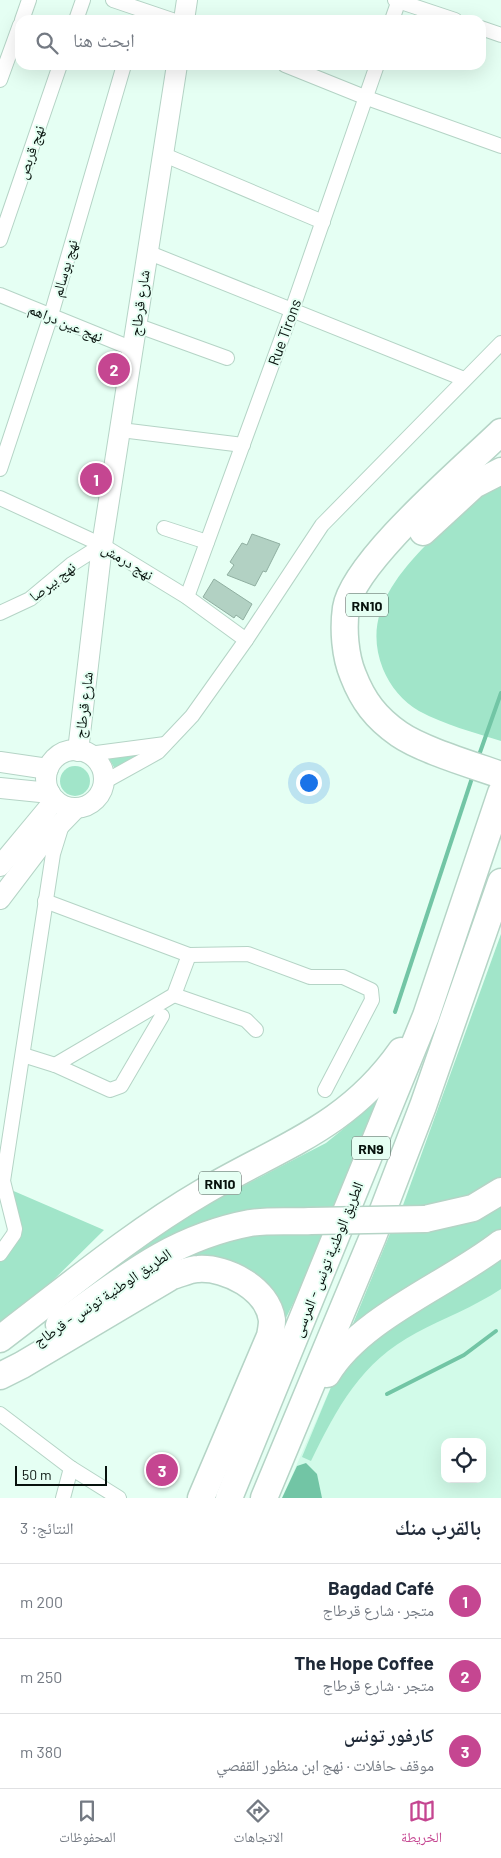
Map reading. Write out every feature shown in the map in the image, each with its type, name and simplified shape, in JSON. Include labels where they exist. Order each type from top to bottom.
[{"type":"highway","points":[[501,432],[389,541],[366,569],[346,607],[348,664],[363,699],[380,720],[401,735],[466,754],[501,775]]},
{"type":"highway","name":"RN10","points":[[501,471],[474,485],[402,552],[378,583],[362,619],[360,632],[363,659],[373,683],[386,702],[403,716],[466,754],[501,757]]},
{"type":"highway","name":"الطريق الوطنية تونس - المرسى","points":[[229,1498],[426,1016],[501,793]]},
{"type":"highway","name":"RN9","points":[[264,1498],[294,1430],[424,1106],[501,882]]},
{"type":"highway","name":"الطريق الوطنية تونس - قرطاج","points":[[0,1339],[109,1256],[187,1202],[336,1119],[376,1083],[426,1016]]},
{"type":"highway","name":"الطريق الوطنية تونس - قرطاج","points":[[0,1369],[124,1278],[166,1251],[209,1233],[252,1223],[425,1219],[473,1208],[501,1191]]},
{"type":"highway","points":[[294,1430],[334,1362],[354,1341],[394,1312],[459,1273],[501,1244]]},
{"type":"highway","points":[[239,1414],[329,1254]]},
{"type":"highway","points":[[0,1376],[22,1365],[172,1276],[197,1269],[223,1271],[241,1280],[256,1292],[272,1320],[270,1336],[239,1414],[201,1498]]},
{"type":"street","points":[[24,15],[29,0]]},
{"type":"street","points":[[78,15],[83,0]]},
{"type":"street","points":[[113,0],[139,15]]},
{"type":"street","points":[[185,15],[187,0]]},
{"type":"street","points":[[393,15],[397,0],[440,15]]},
{"type":"street","points":[[486,30],[501,35]]},
{"type":"street","points":[[0,80],[15,39]]},
{"type":"street","name":"نهج قربص","points":[[0,240],[58,70]]},
{"type":"street","name":"نهج بوسالم","points":[[0,469],[51,315],[123,70]]},
{"type":"street","name":"شارع قرطاج","points":[[83,752],[102,545],[176,70]]},
{"type":"street","points":[[297,70],[367,98],[501,146]]},
{"type":"street","name":"Rue Tirons","points":[[186,597],[292,310],[375,70]]},
{"type":"street","points":[[162,154],[323,222]]},
{"type":"street","points":[[147,252],[464,379]]},
{"type":"street","name":"نهج عين دراهم","points":[[0,295],[133,349]]},
{"type":"street","points":[[136,325],[227,358]]},
{"type":"street","points":[[104,782],[152,756],[192,716],[246,640],[322,525],[501,343]]},
{"type":"street","points":[[120,430],[243,445]]},
{"type":"street","name":"نهج درمش","points":[[0,499],[102,545],[186,597],[246,640]]},
{"type":"street","points":[[164,528],[207,542]]},
{"type":"street","name":"نهج بيرصا","points":[[0,613],[30,599],[72,564],[102,545]]},
{"type":"street","points":[[52,796],[46,781],[48,769],[60,755],[165,744]]},
{"type":"street","points":[[0,899],[44,841],[70,815],[95,800],[101,792],[104,782],[103,771],[98,761],[83,752]]},
{"type":"street","points":[[0,762],[48,769]]},
{"type":"street","points":[[0,788],[52,796],[65,806],[70,815]]},
{"type":"street","points":[[0,866],[52,796]]},
{"type":"street","points":[[0,1254],[14,1234],[15,1229],[3,1181],[45,901],[53,854],[70,815]]},
{"type":"street","points":[[45,901],[168,949],[189,955],[248,954],[310,977],[343,977],[371,990],[373,994],[372,1000],[324,1090]]},
{"type":"street","points":[[56,1065],[174,995],[189,955]]},
{"type":"street","points":[[174,995],[246,1020],[256,1030]]},
{"type":"street","points":[[23,1055],[56,1065],[110,1090],[116,1089],[120,1086],[162,1016]]},
{"type":"street","points":[[0,1414],[71,1468],[119,1498]]},
{"type":"street","points":[[63,1498],[71,1468]]},
{"type":"shaded area","points":[[501,482],[501,741],[439,720],[419,711],[402,698],[389,681],[383,669],[376,633],[384,601],[402,572],[426,545],[462,510],[481,494]]},
{"type":"shaded area","points":[[149,751],[116,771],[107,755]]},
{"type":"shaded area","points":[[75,766],[85,771],[90,781],[85,791],[75,796],[65,791],[60,781],[65,771]]},
{"type":"shaded area","points":[[501,934],[501,1180],[453,1200],[429,1206],[402,1208]]},
{"type":"shaded area","points":[[386,1088],[329,1231],[283,1324],[245,1275],[78,1294],[154,1238],[208,1204],[326,1143],[353,1121]]},
{"type":"shaded area","points":[[9,1189],[104,1230],[24,1309],[0,1326],[0,1256],[12,1238]]},
{"type":"shaded area","points":[[501,1206],[501,1236],[350,1331],[391,1231]]},
{"type":"shaded area","points":[[501,1249],[501,1498],[282,1498],[334,1380]]},
{"type":"shaded area","points":[[501,1249],[501,1289],[470,1307],[416,1333],[380,1358],[365,1372],[341,1405],[311,1461],[302,1457],[334,1380],[357,1347]]},
{"type":"shaded area","points":[[306,1463],[317,1474],[322,1498],[282,1498],[297,1466]]},
{"type":"building","points":[[252,534],[280,544],[266,572],[263,571],[255,586],[227,575],[234,565],[230,562],[242,543],[247,545]]},
{"type":"building","points":[[214,579],[252,604],[243,620],[236,615],[234,618],[203,597]]},
{"type":"waterway","points":[[478,758],[501,693]]},
{"type":"waterway","points":[[395,1012],[473,775]]},
{"type":"waterway","points":[[387,1394],[464,1355],[496,1331]]},
{"type":"place","name":"The Hope Coffee","points":[[114,369]]},
{"type":"place","name":"Bagdad Café","points":[[96,479]]},
{"type":"place","name":"كارفور تونس","points":[[162,1470]]}]
